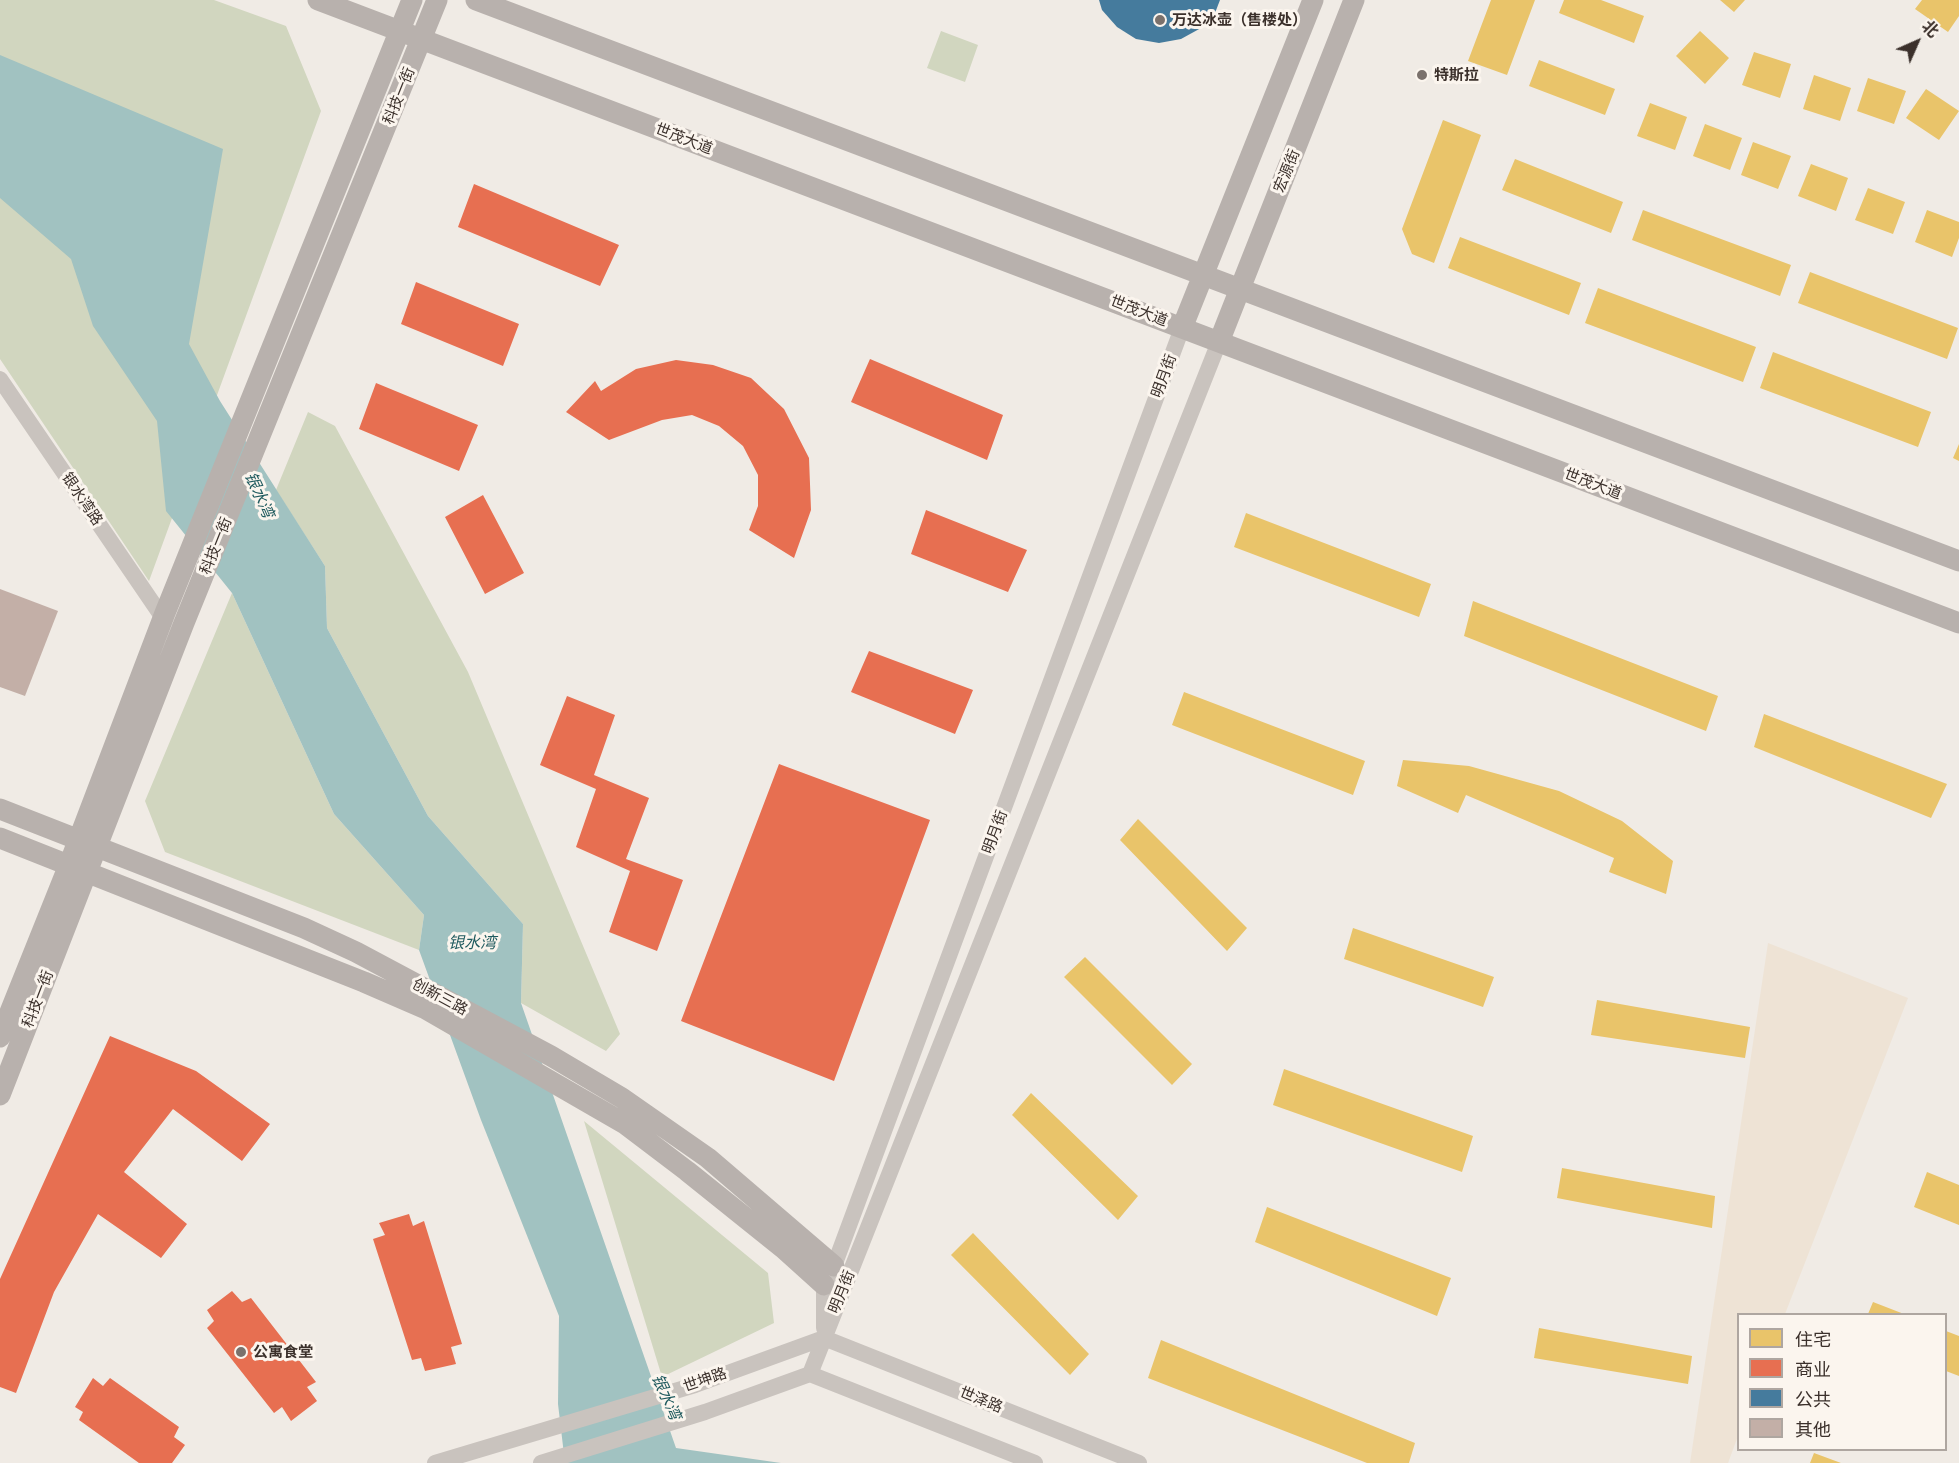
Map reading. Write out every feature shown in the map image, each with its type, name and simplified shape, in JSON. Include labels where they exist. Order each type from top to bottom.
[{"type":"main road","name":"世茂大道","points":[[318,0],[1959,623]]},
{"type":"main road","name":"科技一街","points":[[88,843],[164,616],[412,0]]},
{"type":"main road","name":"科技一街","points":[[0,1095],[78,868],[184,623],[437,0]]},
{"type":"main road","points":[[476,0],[1959,561]]},
{"type":"main road","points":[[1182,328],[1313,0]]},
{"type":"main road","name":"宏源街","points":[[1219,342],[1354,0]]},
{"type":"main road","name":"创新三路","points":[[0,809],[304,928],[356,952],[551,1056],[622,1098],[708,1158],[829,1275]]},
{"type":"main road","name":"创新三路","points":[[0,838],[364,982],[424,1008],[625,1124],[783,1248],[829,1275]]},
{"type":"main road","name":"科技一街","points":[[0,1037],[78,868]]},
{"type":"street","name":"明月街","points":[[824,1338],[829,1275],[1182,328]]},
{"type":"street","name":"明月街","points":[[810,1374],[1219,342]]},
{"type":"street","name":"银水湾路","points":[[0,379],[164,616]]},
{"type":"street","name":"世坤路","points":[[435,1463],[695,1384],[824,1338]]},
{"type":"street","name":"世泽路","points":[[824,1338],[1139,1463]]},
{"type":"street","name":"世坤路","points":[[541,1463],[705,1412],[810,1374]]},
{"type":"street","points":[[810,1374],[1035,1463]]},
{"type":"green space","points":[[0,0],[214,0],[286,26],[321,111],[149,581],[0,359]]},
{"type":"green space","points":[[941,31],[978,45],[965,82],[927,68]]},
{"type":"green space","points":[[308,412],[335,426],[468,672],[620,1034],[606,1051],[521,1003],[523,924],[428,816],[327,628],[325,566],[276,490]]},
{"type":"green space","points":[[232,593],[334,814],[424,915],[419,950],[165,852],[145,801]]},
{"type":"green space","points":[[584,1121],[768,1273],[774,1323],[662,1377]]},
{"type":"shaded area","points":[[1768,943],[1908,998],[1785,1313],[1737,1313],[1737,1439],[1728,1463],[1690,1463]]},
{"type":"water","name":"银水湾","points":[[0,55],[223,149],[189,344],[220,401],[325,566],[327,628],[428,816],[523,924],[521,1003],[676,1448],[781,1463],[565,1463],[558,1404],[559,1316],[481,1120],[419,950],[424,915],[334,814],[232,593],[166,511],[157,421],[93,326],[71,259],[0,198]]},
{"type":"building: 住宅","points":[[1491,0],[1535,0],[1507,75],[1468,61]]},
{"type":"building: 住宅","points":[[1564,0],[1601,0],[1644,16],[1634,43],[1559,13]]},
{"type":"building: 住宅","points":[[1720,0],[1745,0],[1734,12]]},
{"type":"building: 住宅","points":[[1922,0],[1959,0],[1959,16],[1948,32],[1915,9]]},
{"type":"building: 住宅","points":[[1700,31],[1729,58],[1705,84],[1676,56]]},
{"type":"building: 住宅","points":[[1754,52],[1791,64],[1780,98],[1742,85]]},
{"type":"building: 住宅","points":[[1539,60],[1615,89],[1605,115],[1529,86]]},
{"type":"building: 住宅","points":[[1814,75],[1851,88],[1840,121],[1803,109]]},
{"type":"building: 住宅","points":[[1868,78],[1906,91],[1894,124],[1857,111]]},
{"type":"building: 住宅","points":[[1926,89],[1959,111],[1939,140],[1906,118]]},
{"type":"building: 住宅","points":[[1650,103],[1687,117],[1675,150],[1637,136]]},
{"type":"building: 住宅","points":[[1443,120],[1481,135],[1434,263],[1412,254],[1402,229]]},
{"type":"building: 住宅","points":[[1705,124],[1742,138],[1730,170],[1693,156]]},
{"type":"building: 住宅","points":[[1753,142],[1791,156],[1778,189],[1741,175]]},
{"type":"building: 住宅","points":[[1515,159],[1623,202],[1611,233],[1502,190]]},
{"type":"building: 住宅","points":[[1811,164],[1848,178],[1836,211],[1798,196]]},
{"type":"building: 住宅","points":[[1868,188],[1905,202],[1893,234],[1855,220]]},
{"type":"building: 住宅","points":[[1643,210],[1791,265],[1780,296],[1632,240]]},
{"type":"building: 住宅","points":[[1927,210],[1959,222],[1959,238],[1952,257],[1915,242]]},
{"type":"building: 住宅","points":[[1460,237],[1581,283],[1569,315],[1448,268]]},
{"type":"building: 住宅","points":[[1810,272],[1958,328],[1947,359],[1798,303]]},
{"type":"building: 住宅","points":[[1598,288],[1756,347],[1743,382],[1585,323]]},
{"type":"building: 住宅","points":[[1773,352],[1931,412],[1918,447],[1760,388]]},
{"type":"building: 住宅","points":[[1959,444],[1959,461],[1953,458]]},
{"type":"building: 住宅","points":[[1246,513],[1431,584],[1419,617],[1234,547]]},
{"type":"building: 住宅","points":[[1473,601],[1718,696],[1706,731],[1464,636]]},
{"type":"building: 住宅","points":[[1184,692],[1365,761],[1353,795],[1172,725]]},
{"type":"building: 住宅","points":[[1764,714],[1947,784],[1931,818],[1754,747]]},
{"type":"building: 住宅","points":[[1403,760],[1469,766],[1559,791],[1622,821],[1673,861],[1666,894],[1609,872],[1614,858],[1466,795],[1458,813],[1397,786]]},
{"type":"building: 住宅","points":[[1138,819],[1247,928],[1227,951],[1120,840]]},
{"type":"building: 住宅","points":[[1353,928],[1494,977],[1483,1007],[1344,959]]},
{"type":"building: 住宅","points":[[1085,957],[1192,1064],[1172,1085],[1064,977]]},
{"type":"building: 住宅","points":[[1597,1000],[1750,1027],[1745,1058],[1591,1035]]},
{"type":"building: 住宅","points":[[1284,1069],[1473,1136],[1462,1172],[1273,1105]]},
{"type":"building: 住宅","points":[[1031,1093],[1138,1196],[1118,1220],[1012,1115]]},
{"type":"building: 住宅","points":[[1562,1168],[1715,1196],[1712,1228],[1557,1198]]},
{"type":"building: 住宅","points":[[1927,1172],[1959,1185],[1959,1225],[1914,1207]]},
{"type":"building: 住宅","points":[[1267,1207],[1451,1278],[1437,1316],[1255,1242]]},
{"type":"building: 住宅","points":[[973,1233],[1089,1354],[1070,1375],[951,1255]]},
{"type":"building: 住宅","points":[[1873,1302],[1901,1313],[1868,1313]]},
{"type":"building: 住宅","points":[[1539,1328],[1692,1356],[1688,1384],[1534,1358]]},
{"type":"building: 住宅","points":[[1947,1331],[1959,1336],[1959,1376],[1947,1371]]},
{"type":"building: 住宅","points":[[1161,1340],[1415,1443],[1409,1463],[1367,1463],[1148,1378]]},
{"type":"building: 住宅","points":[[1814,1453],[1841,1463],[1810,1463]]},
{"type":"building: 商业","points":[[474,184],[619,245],[600,286],[458,227]]},
{"type":"building: 商业","points":[[416,282],[519,324],[503,366],[401,324]]},
{"type":"building: 商业","points":[[870,359],[1003,415],[987,460],[851,402]]},
{"type":"building: 商业","points":[[676,360],[713,365],[751,378],[784,409],[809,458],[811,510],[794,558],[749,530],[758,506],[758,475],[743,446],[719,426],[692,415],[662,420],[609,440],[566,412],[595,381],[601,391],[636,369]]},
{"type":"building: 商业","points":[[376,383],[478,425],[459,471],[359,429]]},
{"type":"building: 商业","points":[[483,495],[524,573],[485,594],[445,517]]},
{"type":"building: 商业","points":[[926,510],[1027,550],[1008,592],[911,554]]},
{"type":"building: 商业","points":[[869,651],[973,690],[955,734],[851,692]]},
{"type":"building: 商业","points":[[567,696],[615,715],[594,775],[649,798],[626,859],[683,880],[657,951],[609,932],[630,871],[576,847],[596,789],[540,765]]},
{"type":"building: 商业","points":[[779,764],[930,820],[834,1081],[681,1021]]},
{"type":"building: 商业","points":[[110,1036],[196,1071],[270,1124],[242,1161],[173,1109],[124,1172],[187,1224],[161,1258],[98,1214],[54,1292],[16,1393],[0,1387],[0,1279]]},
{"type":"building: 商业","points":[[409,1214],[413,1226],[424,1221],[462,1344],[451,1347],[456,1364],[425,1371],[421,1358],[412,1360],[373,1239],[385,1235],[379,1223]]},
{"type":"building: 商业","points":[[232,1291],[242,1302],[251,1298],[316,1382],[307,1387],[317,1401],[291,1421],[282,1407],[274,1413],[207,1328],[214,1321],[207,1310]]},
{"type":"building: 商业","points":[[93,1378],[103,1386],[110,1378],[179,1427],[174,1437],[185,1445],[172,1463],[139,1463],[79,1420],[83,1412],[75,1407]]},
{"type":"building: 公共","name":"万达冰壶（售楼处）","points":[[1099,0],[1220,0],[1215,13],[1201,28],[1181,39],[1159,43],[1136,39],[1117,27],[1102,10]]},
{"type":"building: 其他","points":[[0,589],[58,611],[25,696],[0,687]]},
{"type":"place","name":"万达冰壶（售楼处）","points":[[1160,20]]},
{"type":"place","name":"特斯拉","points":[[1422,75]]},
{"type":"place","name":"公寓食堂","points":[[241,1352]]}]
